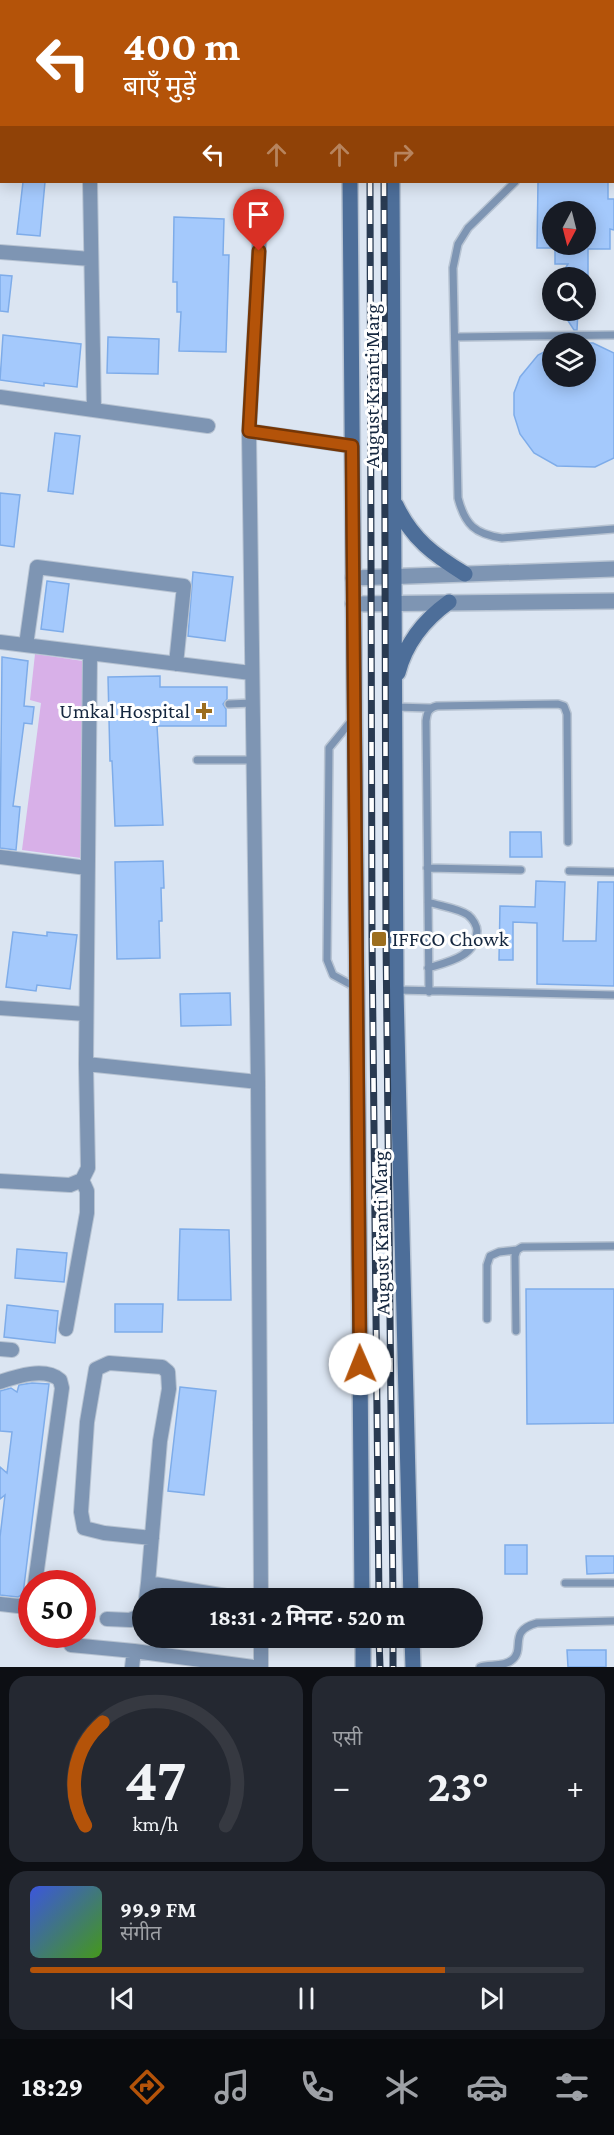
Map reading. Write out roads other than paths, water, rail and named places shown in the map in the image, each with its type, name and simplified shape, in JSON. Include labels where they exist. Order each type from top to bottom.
[{"type":"main road","name":"August Kranti Marg","points":[[350,183],[362,1588]]},
{"type":"main road","name":"August Kranti Marg","points":[[392,183],[396,990],[411,1588]]},
{"type":"main road","points":[[394,500],[404,522],[414,535],[435,556],[465,573]]},
{"type":"main road","points":[[394,688],[402,660],[414,634],[430,615],[449,602]]},
{"type":"main road","points":[[363,1648],[363,1667]]},
{"type":"main road","points":[[412,1648],[413,1667]]},
{"type":"street","points":[[90,183],[94,410]]},
{"type":"street","points":[[260,229],[249,431],[258,1082],[261,1588]]},
{"type":"street","points":[[0,252],[91,259]]},
{"type":"street","points":[[0,397],[208,426]]},
{"type":"street","points":[[249,431],[352,446]]},
{"type":"street","points":[[26,645],[38,567],[184,586],[176,664]]},
{"type":"street","points":[[353,578],[614,569]]},
{"type":"street","points":[[353,604],[614,601]]},
{"type":"street","points":[[0,642],[251,673]]},
{"type":"street","points":[[0,1181],[70,1185],[82,1180],[88,1168],[86,1014],[90,654]]},
{"type":"street","points":[[0,857],[87,868]]},
{"type":"street","points":[[0,1008],[86,1014]]},
{"type":"street","points":[[86,1064],[258,1082]]},
{"type":"street","points":[[66,1329],[87,1213],[87,1191],[82,1180]]},
{"type":"street","points":[[147,1588],[152,1538],[160,1441],[169,1389],[168,1372],[162,1367],[109,1363],[96,1369],[87,1422],[81,1512],[84,1528],[104,1533],[152,1538]]},
{"type":"street","points":[[0,1382],[11,1378],[47,1373],[55,1375],[60,1380],[62,1388],[37,1570]]},
{"type":"street","points":[[148,1583],[178,1588]]},
{"type":"street","points":[[0,1604],[18,1606]]},
{"type":"street","points":[[107,1619],[132,1619]]},
{"type":"street","points":[[96,1647],[134,1651],[219,1665],[253,1667]]},
{"type":"street","points":[[261,1648],[261,1667]]},
{"type":"street","points":[[132,1667],[134,1651]]},
{"type":"lane","points":[[513,183],[468,228],[458,244],[453,268],[458,498],[463,516],[474,528],[487,536],[502,538],[614,529]]},
{"type":"lane","points":[[456,337],[614,334]]},
{"type":"lane","points":[[229,704],[252,703]]},
{"type":"lane","points":[[395,708],[430,708],[448,705],[558,704],[564,706],[567,714],[568,842]]},
{"type":"lane","points":[[429,992],[426,722],[430,708]]},
{"type":"lane","points":[[354,718],[328,748],[327,960],[333,975],[357,988]]},
{"type":"lane","points":[[197,760],[253,760]]},
{"type":"lane","points":[[428,868],[521,870]]},
{"type":"lane","points":[[569,871],[614,872]]},
{"type":"lane","points":[[428,902],[469,915],[477,926],[477,938],[472,948],[460,958],[429,968]]},
{"type":"lane","points":[[396,990],[614,995]]},
{"type":"lane","points":[[487,1319],[487,1265],[490,1256],[522,1247],[614,1246]]},
{"type":"lane","points":[[516,1331],[515,1256],[517,1250]]},
{"type":"lane","points":[[565,1583],[614,1583]]},
{"type":"lane","points":[[480,1667],[511,1662],[516,1657],[522,1631],[527,1626],[537,1623],[614,1622]]},
{"type":"railway","points":[[370,183],[372,939],[379,1588]]},
{"type":"railway","points":[[384,183],[386,939],[393,1588]]},
{"type":"railway","points":[[379,1648],[380,1667]]},
{"type":"railway","points":[[393,1648],[393,1667]]},
{"type":"place","name":"Umkal Hospital","points":[[204,711]]},
{"type":"place","name":"IFFCO Chowk","points":[[379,939]]}]
